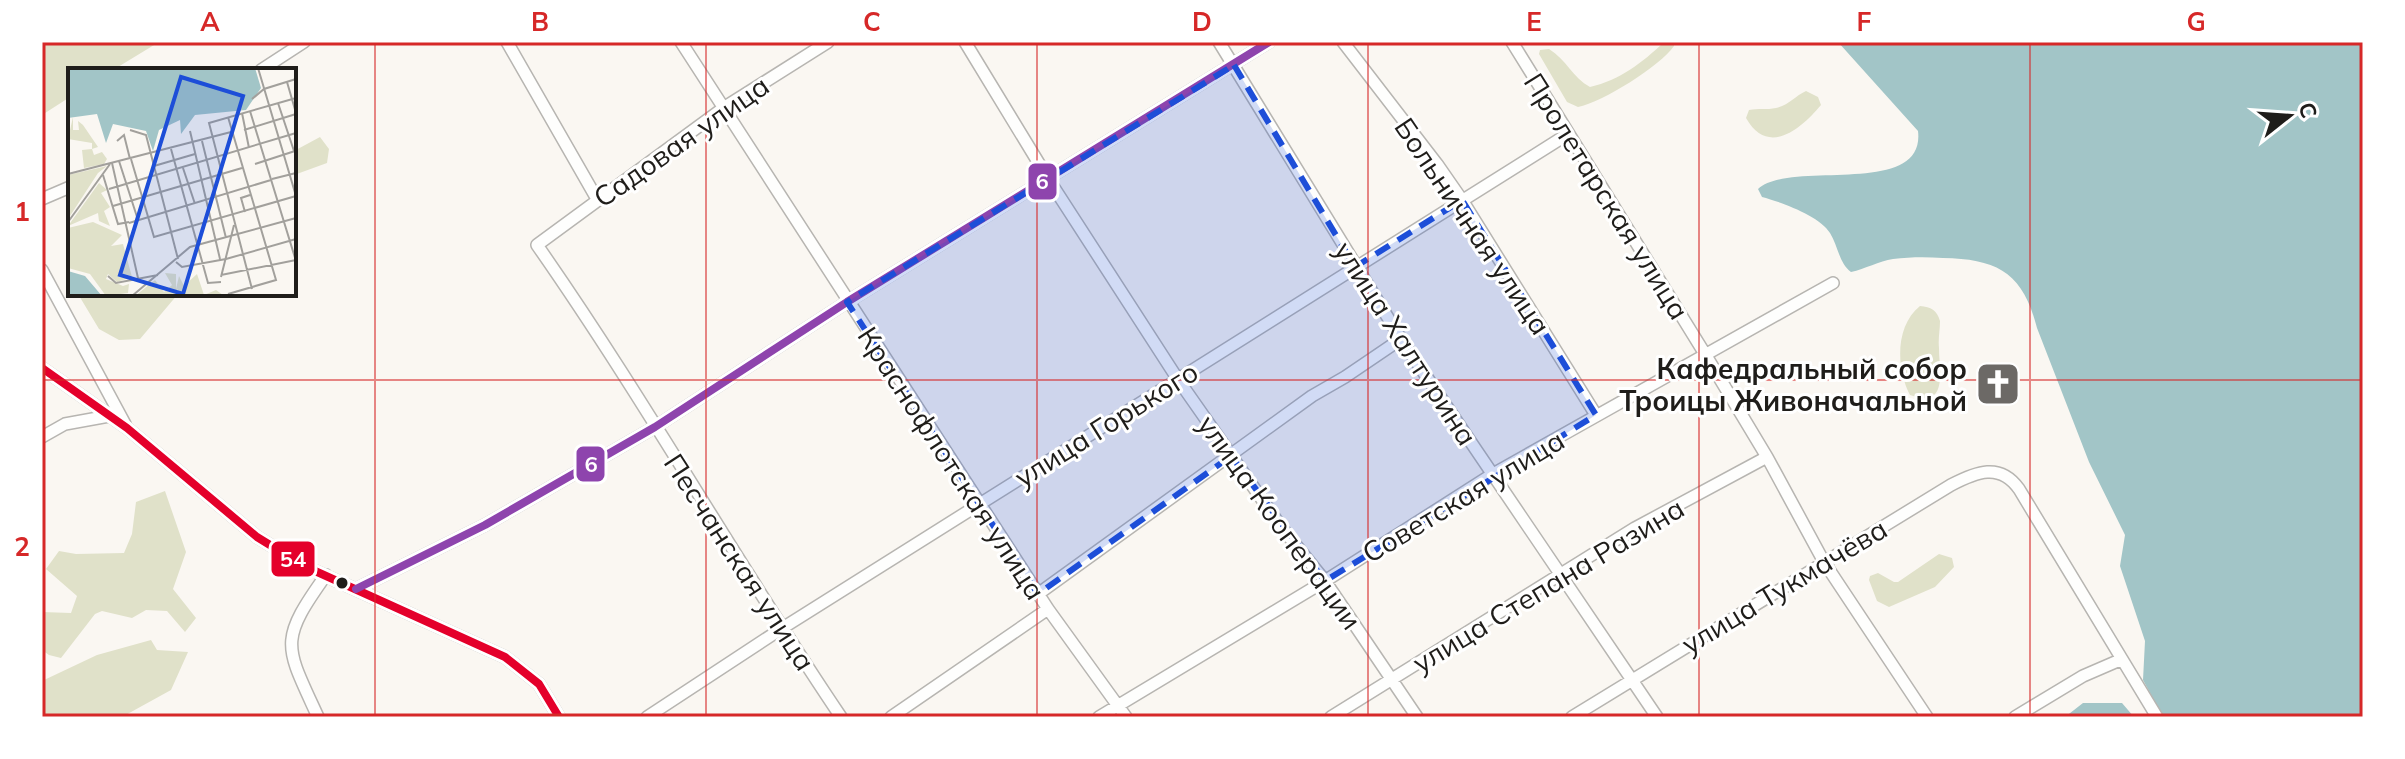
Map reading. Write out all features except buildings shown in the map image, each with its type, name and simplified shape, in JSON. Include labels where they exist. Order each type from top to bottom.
[{"type":"street","points":[[264,68],[304,42]]},
{"type":"street","points":[[507,42],[597,199]]},
{"type":"street","name":"Краснофлотская улица","points":[[681,42],[1038,594],[1126,717]]},
{"type":"street","name":"Садовая улица","points":[[537,245],[725,107],[828,42]]},
{"type":"street","name":"улица Кооперации","points":[[965,42],[1049,180],[1177,378],[1282,528],[1325,581],[1417,717]]},
{"type":"street","name":"улица Халтурина","points":[[1219,42],[1401,339],[1657,717]]},
{"type":"street","points":[[356,589],[485,525],[655,427],[847,302],[1269,42]]},
{"type":"street","name":"Больничная улица","points":[[1343,42],[1462,200],[1596,415]]},
{"type":"street","name":"Пролетарская улица","points":[[1512,42],[1767,457],[1824,562],[1927,717]]},
{"type":"street","name":"улица Горького","points":[[647,717],[1177,378],[1568,134]]},
{"type":"street","points":[[42,199],[68,188]]},
{"type":"street","name":"Песчанская улица","points":[[537,245],[591,322],[781,629],[841,717]]},
{"type":"street","points":[[42,270],[127,428]]},
{"type":"street","name":"Советская улица","points":[[1099,717],[1325,581],[1493,474],[1833,283]]},
{"type":"street","points":[[1038,594],[1312,396],[1401,339]]},
{"type":"street","points":[[42,368],[127,428],[257,537],[304,566],[505,657],[539,684],[559,717]]},
{"type":"street","points":[[42,437],[65,424],[109,416]]},
{"type":"street","name":"улица Степана Разина","points":[[1331,717],[1635,528],[1767,457]]},
{"type":"street","name":"улица Тукмачёва","points":[[1572,717],[1973,473],[1988,471],[2001,473],[2019,489],[2120,660]]},
{"type":"street","points":[[318,717],[291,655],[291,633],[300,611],[326,575]]},
{"type":"street","points":[[891,717],[1048,609]]},
{"type":"street","points":[[2015,717],[2083,676],[2120,660],[2157,717]]},
{"type":"highlighted area","points":[[1234,65],[1355,267],[1462,200],[1596,415],[1325,581],[1231,456],[1038,594],[847,302]]},
{"type":"green space","points":[[42,42],[159,42],[116,68],[68,68],[68,98],[42,115]]},
{"type":"green space","points":[[1664,42],[1674,42],[1674,46],[1644,73],[1616,91],[1578,107],[1567,102],[1539,54],[1540,50],[1549,49],[1590,87],[1630,70]]},
{"type":"green space","points":[[1806,91],[1818,97],[1821,105],[1804,123],[1784,135],[1764,136],[1746,118],[1749,110],[1781,107]]},
{"type":"green space","points":[[320,137],[329,149],[327,163],[296,174],[296,150]]},
{"type":"green space","points":[[79,296],[176,296],[140,339],[119,340],[99,329]]},
{"type":"green space","points":[[1920,306],[1933,310],[1940,321],[1939,385],[1931,397],[1922,398],[1910,395],[1900,360],[1906,325]]},
{"type":"green space","points":[[165,491],[186,552],[173,589],[196,618],[185,632],[167,611],[146,610],[132,618],[102,611],[95,614],[61,658],[42,650],[42,612],[71,613],[77,596],[46,569],[59,551],[76,554],[124,553],[132,534],[136,502]]},
{"type":"green space","points":[[1939,554],[1952,558],[1954,567],[1935,587],[1889,607],[1877,601],[1870,576],[1878,573],[1898,582]]},
{"type":"green space","points":[[151,640],[157,650],[188,652],[171,690],[122,717],[42,717],[42,681],[97,655]]},
{"type":"water","points":[[1838,42],[2363,42],[2363,717],[2163,717],[2143,680],[2145,641],[2120,566],[2125,535],[2089,462],[2031,309],[2016,282],[1993,266],[1962,259],[1893,259],[1851,272],[1825,227],[1799,210],[1762,197],[1758,189],[1774,181],[1798,177],[1879,171],[1901,165],[1915,152],[1918,131]]},
{"type":"water","points":[[2083,703],[2122,703],[2134,717],[2065,717]]},
{"type":"transit line","name":"6","points":[[356,589],[485,525],[655,427],[847,302],[1269,42]]},
{"type":"transit line","name":"54","points":[[42,368],[127,428],[257,537],[304,566],[505,657],[539,684],[559,717]]},
{"type":"place","name":"Кафедральный собор Троицы Живоначальной","points":[[1998,384]]}]
